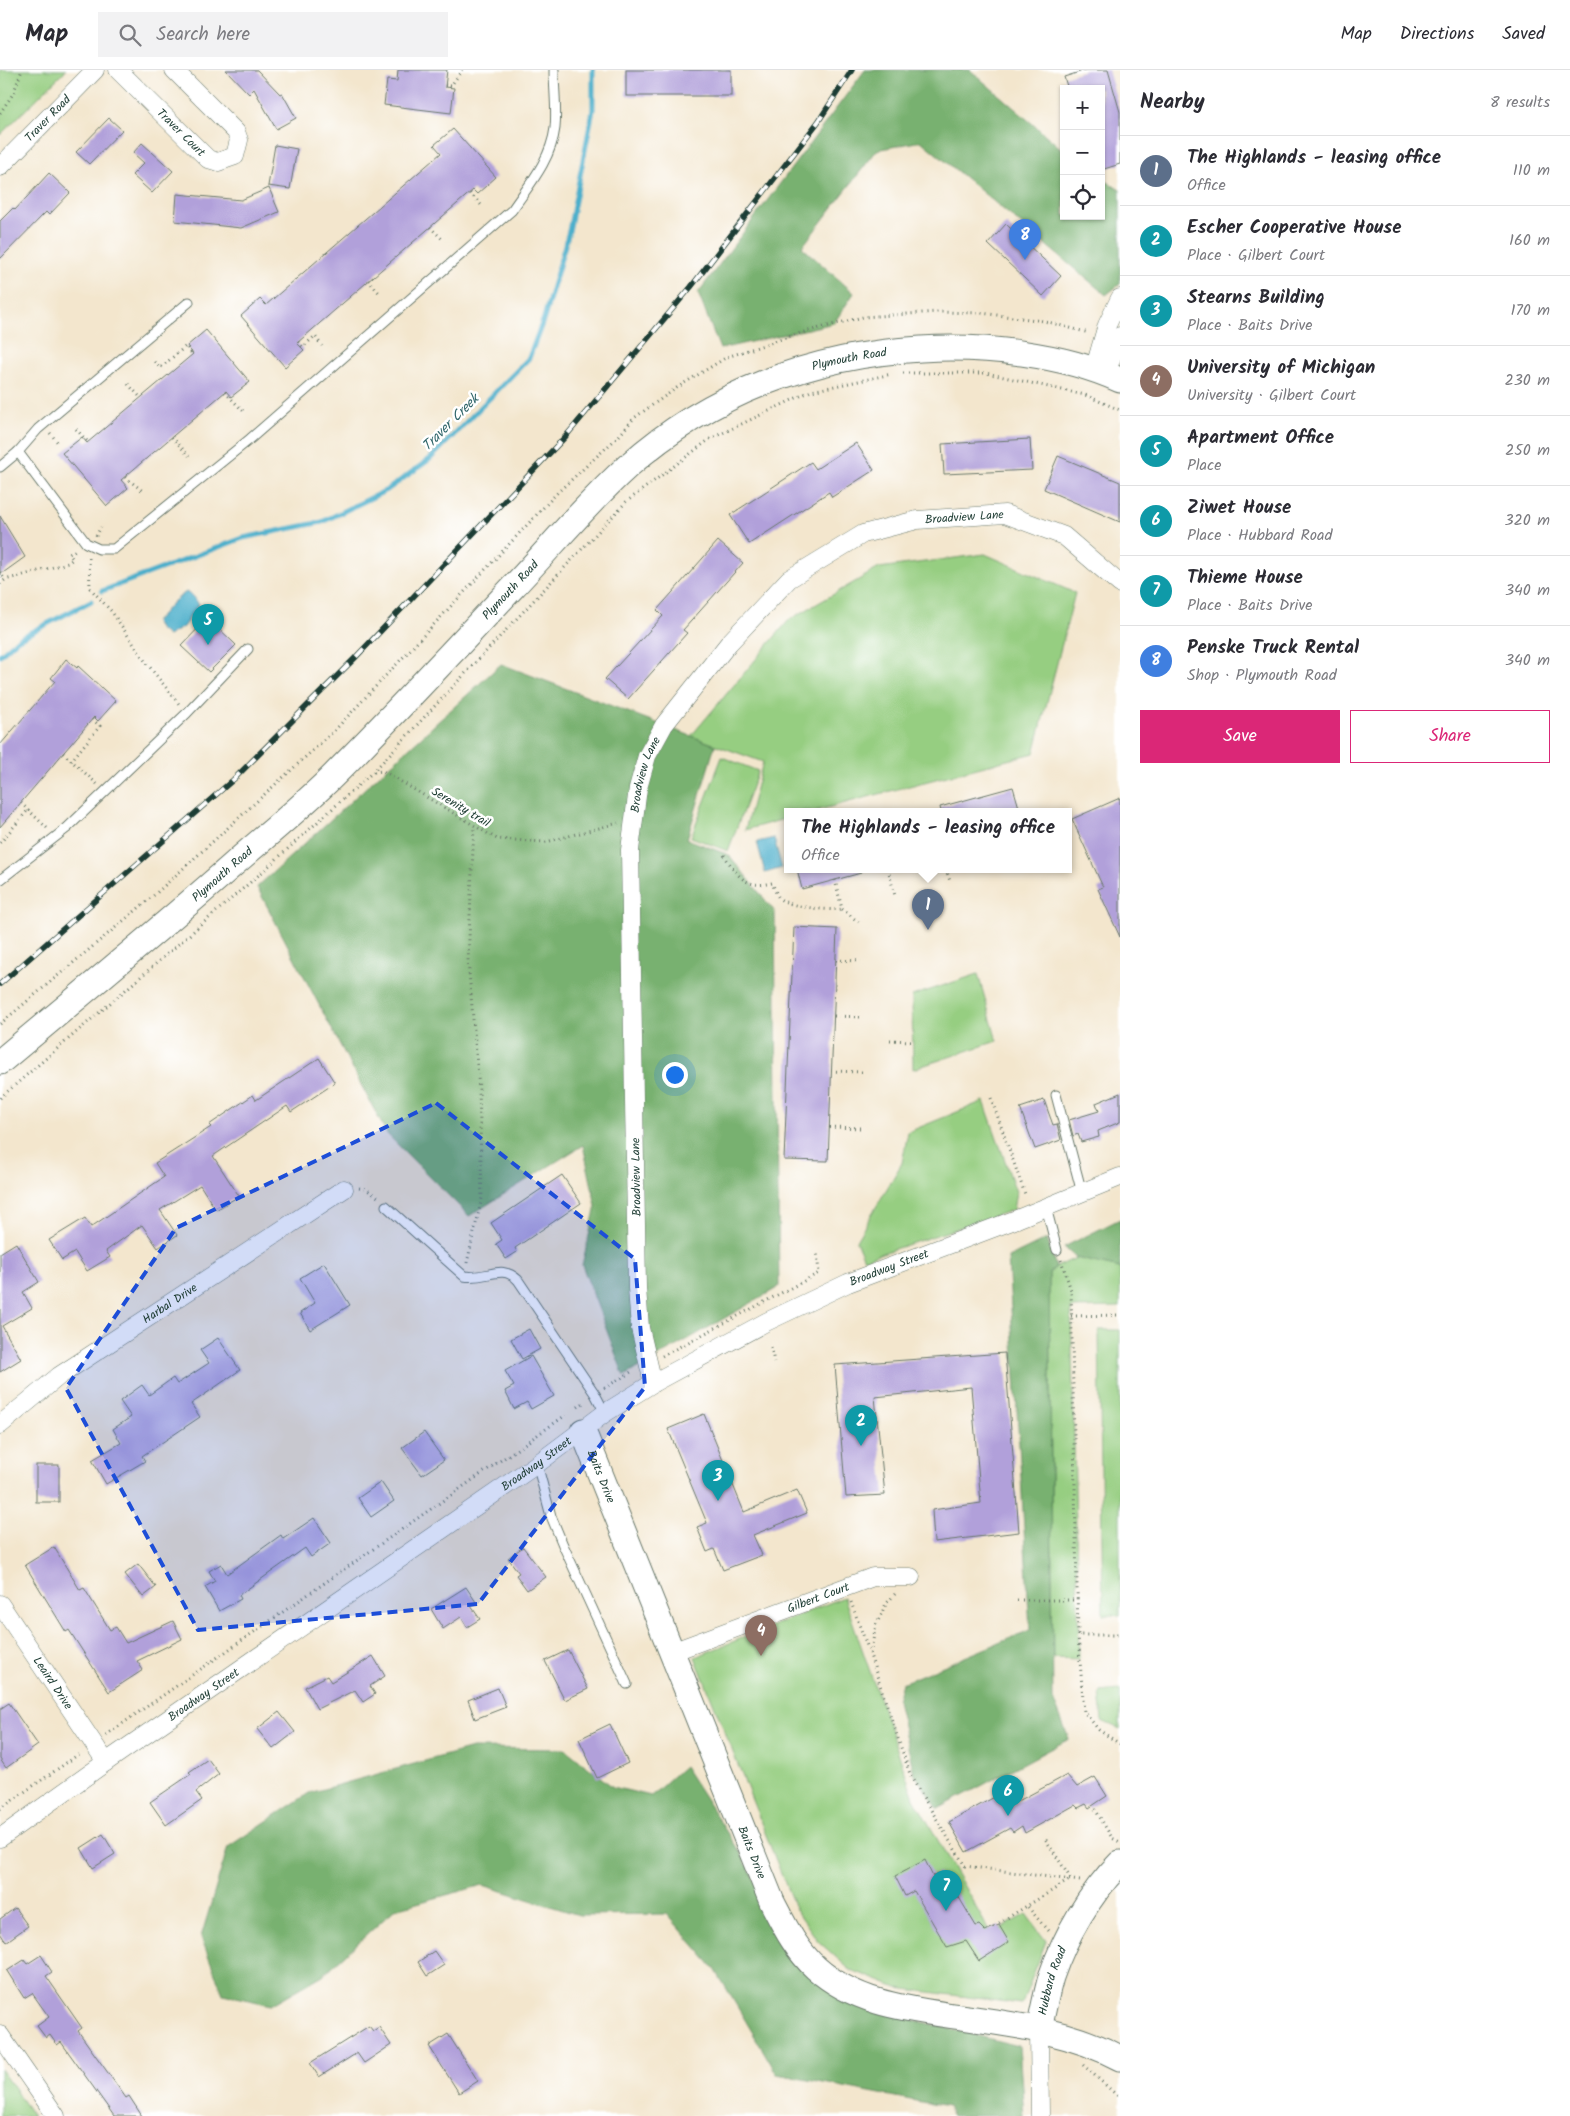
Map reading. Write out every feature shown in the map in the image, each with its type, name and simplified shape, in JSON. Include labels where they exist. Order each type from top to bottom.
[{"type":"main road","name":"Plymouth Road","points":[[0,1062],[163,926],[333,776],[591,503],[630,465],[681,426],[745,389],[772,379],[834,360],[890,351],[943,348],[1007,352],[1107,374]]},
{"type":"main road","name":"Baits Drive","points":[[574,1423],[672,1652],[772,1902],[792,1940],[816,1968],[854,1992],[887,2005],[1039,2029],[1076,2038],[1120,2058]]},
{"type":"main road","name":"Hubbard Road","points":[[1039,2029],[1051,1978],[1064,1945],[1109,1873],[1120,1862]]},
{"type":"street","name":"Traver Road","points":[[0,167],[95,70]]},
{"type":"street","name":"Traver Court","points":[[118,70],[208,159],[218,162],[227,161],[235,156],[239,140],[236,132],[174,70]]},
{"type":"street","points":[[1107,374],[1107,325],[1120,298]]},
{"type":"street","points":[[1107,374],[1120,336]]},
{"type":"street","name":"Broadview Lane","points":[[653,1383],[640,1328],[637,1288],[630,850],[632,819],[647,756],[664,725],[729,643],[789,579],[863,534],[917,520],[1005,514],[1064,536],[1120,584]]},
{"type":"street","name":"Broadway Street","points":[[0,1838],[106,1762],[537,1464],[574,1423],[605,1413],[653,1383],[758,1326],[848,1283],[1046,1208],[1120,1177]]},
{"type":"street","name":"Harbal Drive","points":[[0,1424],[59,1376],[344,1190]]},
{"type":"street","name":"Gilbert Court","points":[[672,1652],[872,1577],[911,1577]]},
{"type":"street","name":"Leaird Drive","points":[[0,1604],[106,1762]]},
{"type":"street","name":"Hubbard Road","points":[[1039,2029],[1040,2116]]},
{"type":"street","points":[[0,2035],[56,2116]]},
{"type":"lane","points":[[18,452],[88,544],[99,549],[114,549],[250,439],[512,210],[542,168],[550,146],[555,128],[554,70]]},
{"type":"lane","points":[[0,467],[18,452],[38,429],[189,302]]},
{"type":"lane","points":[[0,880],[67,828],[187,713],[248,649]]},
{"type":"lane","points":[[1056,1095],[1082,1193]]},
{"type":"lane","points":[[386,1206],[464,1276],[488,1276],[503,1271],[510,1272],[595,1394],[605,1413]]},
{"type":"lane","points":[[1046,1208],[1057,1250]]},
{"type":"lane","points":[[537,1464],[551,1516],[627,1684]]},
{"type":"path","points":[[0,113],[12,94],[22,70]]},
{"type":"path","points":[[445,85],[452,86],[462,70]]},
{"type":"path","points":[[470,193],[482,206]]},
{"type":"path","points":[[430,227],[443,240]]},
{"type":"path","points":[[368,280],[381,295]]},
{"type":"path","points":[[298,342],[303,347],[315,336],[322,346]]},
{"type":"path","points":[[154,362],[160,368],[186,346],[192,354]]},
{"type":"path","points":[[0,1098],[260,874],[373,772],[626,502],[710,439],[811,391],[897,373],[986,373],[1085,395],[1120,410]]},
{"type":"path","points":[[128,384],[140,398]]},
{"type":"path","points":[[225,392],[243,411]]},
{"type":"path","points":[[76,429],[88,442]]},
{"type":"path","points":[[172,437],[189,456]]},
{"type":"path","points":[[125,477],[144,492]]},
{"type":"path","points":[[0,584],[5,580],[68,563],[73,559],[69,554],[88,544],[101,527]]},
{"type":"path","points":[[88,544],[90,588],[112,612],[144,661],[187,713]]},
{"type":"path","points":[[0,572],[5,580]]},
{"type":"path","points":[[71,761],[100,726],[92,719]]},
{"type":"path","points":[[63,753],[86,773]]},
{"type":"path","name":"Serenity trail","points":[[373,772],[383,771],[497,839],[546,842],[632,819]]},
{"type":"path","points":[[21,803],[39,818]]},
{"type":"path","points":[[0,843],[28,810]]},
{"type":"path","points":[[464,1276],[482,1198],[479,1088],[468,961],[474,826]]},
{"type":"path","points":[[724,855],[745,882],[758,886],[772,881],[779,898],[789,904],[828,912],[842,909]]},
{"type":"path","points":[[889,873],[896,896]]},
{"type":"path","points":[[947,873],[950,881]]},
{"type":"path","points":[[835,880],[842,909],[861,924]]},
{"type":"path","points":[[836,960],[861,961]]},
{"type":"path","points":[[834,1016],[862,1017]]},
{"type":"path","points":[[890,1040],[913,1041]]},
{"type":"path","points":[[831,1071],[862,1072]]},
{"type":"path","points":[[991,1098],[1026,1197]]},
{"type":"path","points":[[829,1127],[863,1128]]},
{"type":"path","points":[[344,1190],[366,1189],[374,1193],[386,1206]]},
{"type":"path","points":[[1057,1250],[1071,1290],[1078,1636],[1084,1712],[1100,1730],[1120,1744]]},
{"type":"path","points":[[661,1356],[819,1273],[816,1252]]},
{"type":"path","points":[[1071,1316],[1120,1315]]},
{"type":"path","points":[[771,1347],[774,1362]]},
{"type":"path","points":[[601,1390],[638,1369]]},
{"type":"path","points":[[105,1735],[574,1423]]},
{"type":"path","points":[[845,1587],[911,1777],[965,1866],[1071,1879],[1083,1884]]},
{"type":"path","points":[[870,1655],[876,1625],[886,1604],[898,1591]]},
{"type":"path","points":[[1017,1600],[1077,1600]]},
{"type":"path","points":[[1078,1636],[1120,1635]]},
{"type":"path","points":[[0,1809],[82,1752]]},
{"type":"path","points":[[1095,1809],[1112,1838],[1120,1842]]},
{"type":"path","points":[[1044,1837],[1071,1879]]},
{"type":"path","points":[[999,1923],[1071,1879]]},
{"type":"path","points":[[1028,1907],[1053,1937]]},
{"type":"path","points":[[1080,2062],[1120,2098]]},
{"type":"highlighted area","points":[[436,1103],[635,1259],[645,1387],[478,1604],[198,1630],[66,1388],[176,1228]]},
{"type":"green space","points":[[0,70],[66,70],[0,135]]},
{"type":"green space","points":[[865,70],[970,70],[1060,148],[1060,220],[1105,220],[1105,181],[1120,190],[1120,284],[1106,295],[921,141],[877,150],[802,247],[854,293],[834,323],[720,349],[698,293]]},
{"type":"green space","points":[[985,554],[1075,593],[1034,753],[826,808],[784,808],[784,819],[745,830],[763,762],[691,736],[789,620],[879,568]]},
{"type":"green space","points":[[501,664],[715,745],[687,839],[729,855],[775,912],[779,1287],[624,1376],[582,1265],[596,1206],[583,1145],[469,1216],[387,1134],[257,887]]},
{"type":"green space","points":[[722,757],[758,771],[728,851],[691,837]]},
{"type":"green space","points":[[978,974],[997,1041],[913,1069],[912,996]]},
{"type":"green space","points":[[984,1101],[1016,1192],[1013,1210],[864,1259],[856,1241],[902,1163],[908,1132]]},
{"type":"green space","points":[[1120,1219],[1120,1268],[1076,1258],[1064,1247]]},
{"type":"green space","points":[[1047,1239],[1056,1267],[1049,1273],[1053,1699],[1069,1739],[938,1809],[914,1773],[897,1700],[902,1683],[1030,1630],[1008,1258]]},
{"type":"green space","points":[[1076,1258],[1120,1268],[1120,1307],[1071,1308],[1079,1659],[1053,1658],[1049,1273],[1056,1267]]},
{"type":"green space","points":[[1099,1330],[1120,1330],[1120,1615],[1103,1615]]},
{"type":"green space","points":[[844,1597],[914,1798],[991,1934],[1026,1914],[1046,1941],[1022,2004],[897,1988],[849,1969],[818,1941],[795,1908],[695,1657]]},
{"type":"green space","points":[[1120,1690],[1120,1729],[1102,1721],[1099,1692]]},
{"type":"green space","points":[[472,1748],[565,1749],[613,1787],[651,1796],[684,1766],[741,1854],[797,1961],[861,2007],[1019,2046],[1024,2116],[952,2116],[947,2107],[777,2074],[715,1969],[667,1914],[579,1915],[483,1885],[395,1909],[323,1975],[271,2005],[223,1994],[201,1937],[228,1847],[309,1793]]},
{"type":"green space","points":[[0,2069],[33,2116],[0,2116]]},
{"type":"water","points":[[186,592],[194,597],[199,605],[183,627],[168,636],[159,629],[155,622],[173,602]]},
{"type":"water","points":[[774,838],[782,868],[765,873],[757,842]]},
{"type":"building","points":[[226,70],[257,70],[280,94],[282,93],[296,118],[276,129],[254,89],[249,94]]},
{"type":"building","points":[[398,70],[447,70],[445,87],[454,88],[451,113],[384,105],[387,80],[397,81]]},
{"type":"building","points":[[626,70],[731,70],[731,96],[626,96]]},
{"type":"building","points":[[1086,70],[1108,70],[1120,112],[1120,164],[1105,169],[1105,85],[1067,85],[1064,77]]},
{"type":"building","points":[[109,118],[122,130],[89,164],[76,152]]},
{"type":"building","points":[[453,129],[496,177],[477,194],[473,190],[297,343],[304,350],[285,367],[241,316],[260,299],[266,305],[441,153],[434,145]]},
{"type":"building","points":[[142,143],[173,171],[152,193],[132,175],[144,163],[133,153]]},
{"type":"building","points":[[275,145],[297,149],[290,189],[268,186]]},
{"type":"building","points":[[49,173],[70,193],[49,215],[46,212],[0,259],[0,221],[13,208],[15,210]]},
{"type":"building","points":[[269,188],[279,212],[241,228],[175,221],[177,194],[241,200]]},
{"type":"building","points":[[1006,224],[1061,276],[1043,296],[988,244]]},
{"type":"building","points":[[206,330],[250,382],[231,397],[226,391],[121,480],[128,488],[107,506],[62,453],[82,437],[87,443],[193,354],[187,346]]},
{"type":"building","points":[[1030,439],[1032,470],[944,474],[942,444]]},
{"type":"building","points":[[856,443],[874,470],[832,497],[829,492],[749,544],[730,515],[811,462],[816,469]]},
{"type":"building","points":[[1058,456],[1120,482],[1120,522],[1044,489]]},
{"type":"building","points":[[0,516],[25,557],[0,575]]},
{"type":"building","points":[[718,541],[743,563],[683,630],[687,633],[628,699],[605,679],[663,616],[657,610]]},
{"type":"building","points":[[208,618],[236,645],[209,672],[181,646]]},
{"type":"building","points":[[66,659],[77,668],[78,666],[116,701],[98,721],[94,717],[0,827],[0,745],[55,681],[51,678]]},
{"type":"building","points":[[1013,787],[1019,808],[940,808]]},
{"type":"building","points":[[1120,798],[1120,937],[1098,889],[1103,887],[1072,819]]},
{"type":"building","points":[[798,873],[861,873],[802,889]]},
{"type":"building","points":[[794,927],[837,929],[828,1161],[784,1160]]},
{"type":"building","points":[[319,1058],[335,1083],[291,1112],[287,1106],[213,1156],[239,1196],[216,1210],[200,1185],[160,1210],[177,1235],[158,1248],[142,1225],[106,1251],[110,1257],[87,1271],[75,1252],[62,1260],[49,1240],[85,1218],[91,1227],[164,1177],[155,1163],[211,1127],[209,1125],[253,1095],[256,1100]]},
{"type":"building","points":[[1120,1093],[1120,1122],[1098,1131],[1099,1137],[1081,1142],[1078,1134],[1073,1136],[1069,1120],[1099,1111],[1096,1103]]},
{"type":"building","points":[[1044,1100],[1053,1125],[1057,1124],[1061,1140],[1035,1149],[1020,1108]]},
{"type":"building","points":[[562,1175],[581,1203],[515,1248],[517,1252],[506,1259],[496,1244],[502,1240],[491,1223]]},
{"type":"building","points":[[16,1243],[39,1282],[23,1292],[32,1308],[2,1326],[21,1359],[0,1372],[0,1253]]},
{"type":"building","points":[[324,1263],[350,1305],[310,1330],[300,1313],[315,1303],[300,1278]]},
{"type":"building","points":[[529,1329],[540,1349],[522,1359],[511,1339]]},
{"type":"building","points":[[218,1338],[240,1370],[191,1404],[200,1417],[142,1456],[145,1461],[106,1484],[92,1460],[121,1443],[113,1429],[131,1417],[120,1401],[142,1385],[149,1395],[173,1378],[177,1384],[209,1363],[200,1350]]},
{"type":"building","points":[[1005,1353],[1019,1532],[934,1542],[932,1510],[981,1503],[971,1387],[875,1397],[885,1495],[846,1497],[835,1365]]},
{"type":"building","points":[[531,1356],[554,1396],[531,1409],[527,1402],[514,1409],[505,1391],[514,1386],[505,1371]]},
{"type":"building","points":[[704,1414],[744,1512],[797,1490],[807,1513],[753,1535],[762,1555],[723,1570],[714,1549],[707,1552],[697,1527],[707,1523],[668,1429]]},
{"type":"building","points":[[424,1432],[444,1460],[422,1475],[402,1448]]},
{"type":"building","points":[[36,1465],[59,1465],[59,1502],[36,1502]]},
{"type":"building","points":[[381,1482],[394,1501],[371,1517],[358,1498]]},
{"type":"building","points":[[314,1518],[331,1543],[311,1557],[305,1548],[239,1595],[241,1599],[219,1611],[205,1587],[215,1581],[209,1571],[221,1564],[227,1574],[281,1535],[283,1539]]},
{"type":"building","points":[[54,1547],[80,1590],[84,1588],[110,1630],[116,1627],[126,1643],[173,1621],[182,1639],[137,1661],[143,1670],[109,1692],[69,1630],[66,1632],[25,1565]]},
{"type":"building","points":[[523,1547],[546,1577],[527,1590],[516,1575],[519,1573],[508,1558]]},
{"type":"building","points":[[138,1564],[156,1587],[143,1597],[125,1574]]},
{"type":"building","points":[[466,1587],[476,1602],[471,1606],[480,1619],[467,1627],[461,1617],[443,1629],[431,1609]]},
{"type":"building","points":[[568,1650],[588,1689],[565,1700],[545,1661]]},
{"type":"building","points":[[373,1656],[385,1676],[370,1686],[375,1694],[363,1702],[355,1690],[317,1709],[305,1687],[327,1676],[331,1682]]},
{"type":"building","points":[[498,1688],[506,1707],[475,1719],[468,1700]]},
{"type":"building","points":[[9,1703],[38,1745],[6,1768],[0,1759],[0,1709]]},
{"type":"building","points":[[279,1712],[295,1732],[273,1749],[257,1729]]},
{"type":"building","points":[[610,1724],[628,1763],[597,1778],[579,1739]]},
{"type":"building","points":[[208,1759],[219,1774],[196,1792],[202,1800],[166,1825],[150,1802],[191,1774],[189,1772]]},
{"type":"building","points":[[1067,1775],[1077,1787],[1095,1777],[1107,1796],[1089,1808],[1086,1804],[1078,1808],[1075,1805],[1025,1833],[1022,1826],[1013,1832],[1010,1828],[966,1852],[949,1822],[1000,1794],[1009,1806]]},
{"type":"building","points":[[103,1834],[115,1854],[93,1868],[81,1848]]},
{"type":"building","points":[[925,1860],[933,1877],[938,1873],[943,1882],[948,1879],[976,1926],[979,1925],[985,1931],[999,1925],[1009,1942],[979,1961],[966,1941],[947,1947],[914,1891],[905,1896],[895,1876]]},
{"type":"building","points":[[15,1908],[28,1926],[6,1942],[0,1933],[0,1919]]},
{"type":"building","points":[[434,1951],[444,1965],[427,1976],[418,1962]]},
{"type":"building","points":[[41,1955],[52,1972],[46,1976],[82,2028],[78,2031],[126,2098],[129,2096],[142,2116],[114,2116],[61,2042],[57,2045],[50,2035],[46,2038],[37,2026],[49,2017],[32,1993],[24,1998],[7,1971],[24,1960],[27,1964]]},
{"type":"building","points":[[369,2026],[373,2031],[379,2027],[391,2045],[364,2063],[357,2053],[319,2077],[310,2063]]},
{"type":"building","points":[[448,2034],[478,2081],[459,2093],[429,2046]]},
{"type":"waterway","name":"Traver Creek","points":[[102,591],[243,538],[322,522],[387,490],[430,459],[529,358],[544,318],[569,231],[593,110],[593,70]]},
{"type":"waterway","name":"Traver Creek","points":[[0,655],[18,639],[91,601]]},
{"type":"railway","points":[[0,984],[234,779],[355,658],[566,436],[691,287],[818,122],[852,70]]},
{"type":"place","name":"Penske Truck Rental","points":[[1025,260]]},
{"type":"place","name":"Apartment Office","points":[[208,645]]},
{"type":"place","name":"The Highlands - leasing office","points":[[928,930]]},
{"type":"place","name":"Escher Cooperative House","points":[[861,1446]]},
{"type":"place","name":"Stearns Building","points":[[718,1501]]},
{"type":"place","name":"University of Michigan","points":[[761,1656]]},
{"type":"place","name":"Ziwet House","points":[[1008,1816]]},
{"type":"place","name":"Thieme House","points":[[946,1911]]}]
